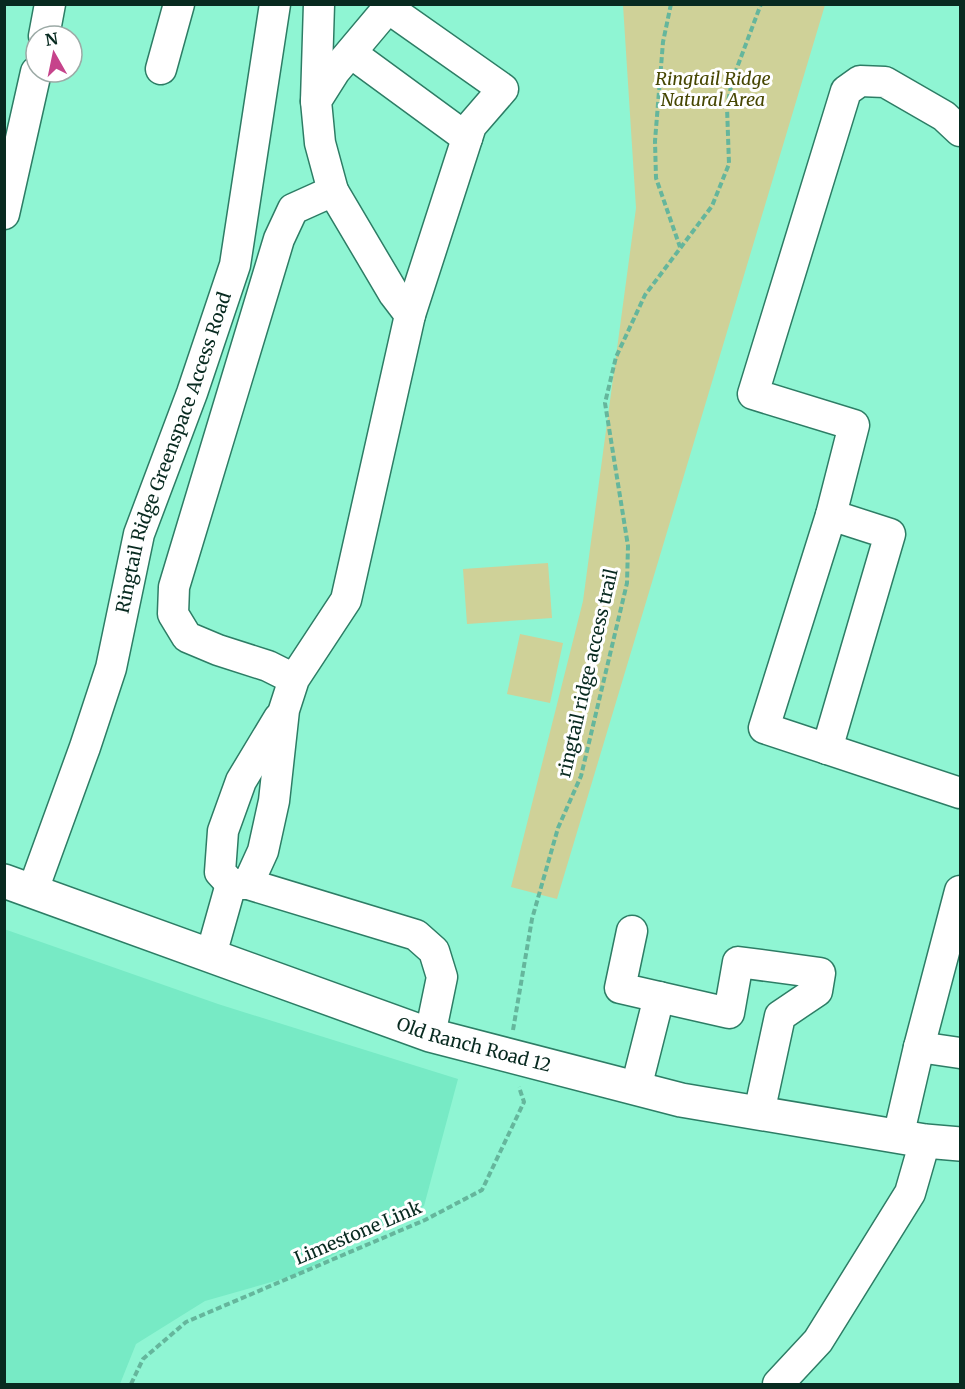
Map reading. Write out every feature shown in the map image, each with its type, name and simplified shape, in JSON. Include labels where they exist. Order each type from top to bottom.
[{"type":"main road","name":"Old Ranch Road 12","points":[[19,885],[430,1035],[681,1100],[912,1139],[960,1144]]},
{"type":"street","points":[[46,24],[50,4]]},
{"type":"street","points":[[161,69],[180,4]]},
{"type":"street","name":"Ringtail Ridge Greenspace Access Road","points":[[19,885],[85,747],[111,668],[139,534],[192,393],[235,265],[275,4]]},
{"type":"street","points":[[319,4],[316,101],[320,143],[333,191],[394,294],[410,315]]},
{"type":"street","points":[[211,955],[240,884],[263,851],[274,801],[284,710],[294,679],[346,600],[410,315],[471,126],[502,89],[388,8],[335,71],[316,101]]},
{"type":"street","points":[[351,53],[467,138]]},
{"type":"street","points":[[960,131],[944,116],[885,82],[860,81],[846,91],[753,394],[854,425],[831,515],[764,728],[960,793]]},
{"type":"street","points":[[4,214],[33,84]]},
{"type":"street","points":[[294,679],[268,666],[187,637],[172,614],[174,587],[279,239],[293,209],[333,191]]},
{"type":"street","points":[[827,749],[890,534],[831,515]]},
{"type":"street","points":[[284,710],[241,781],[224,831],[220,872],[240,884],[416,935],[435,951],[442,977],[430,1035]]},
{"type":"street","points":[[778,1384],[818,1341],[910,1193],[919,1047],[960,891]]},
{"type":"street","points":[[633,931],[620,988],[729,1013],[738,962],[820,973],[817,991],[780,1016],[759,1113]]},
{"type":"street","points":[[636,1088],[659,997]]},
{"type":"street","points":[[919,1047],[960,1053]]},
{"type":"path","points":[[671,4],[661,64],[655,141],[656,178],[680,248]]},
{"type":"path","name":"ringtail ridge access trail","points":[[508,1055],[532,919],[558,828],[581,776],[627,583],[628,546],[604,403],[616,357],[645,295],[712,206],[729,164],[728,107],[732,81],[761,4]]},
{"type":"path","name":"Limestone Link","points":[[131,1384],[143,1359],[186,1322],[425,1220],[482,1190],[524,1102],[508,1055]]},
{"type":"shaded area","points":[[4,929],[218,1004],[458,1079],[424,1206],[296,1275],[205,1301],[136,1344],[120,1384],[5,1384]]},
{"type":"green space","name":"Ringtail Ridge Natural Area","points":[[623,5],[825,5],[557,899],[511,887],[583,601],[636,208]]},
{"type":"green space","points":[[548,563],[552,618],[467,624],[463,569]]},
{"type":"green space","points":[[520,634],[563,643],[550,703],[507,694]]}]
